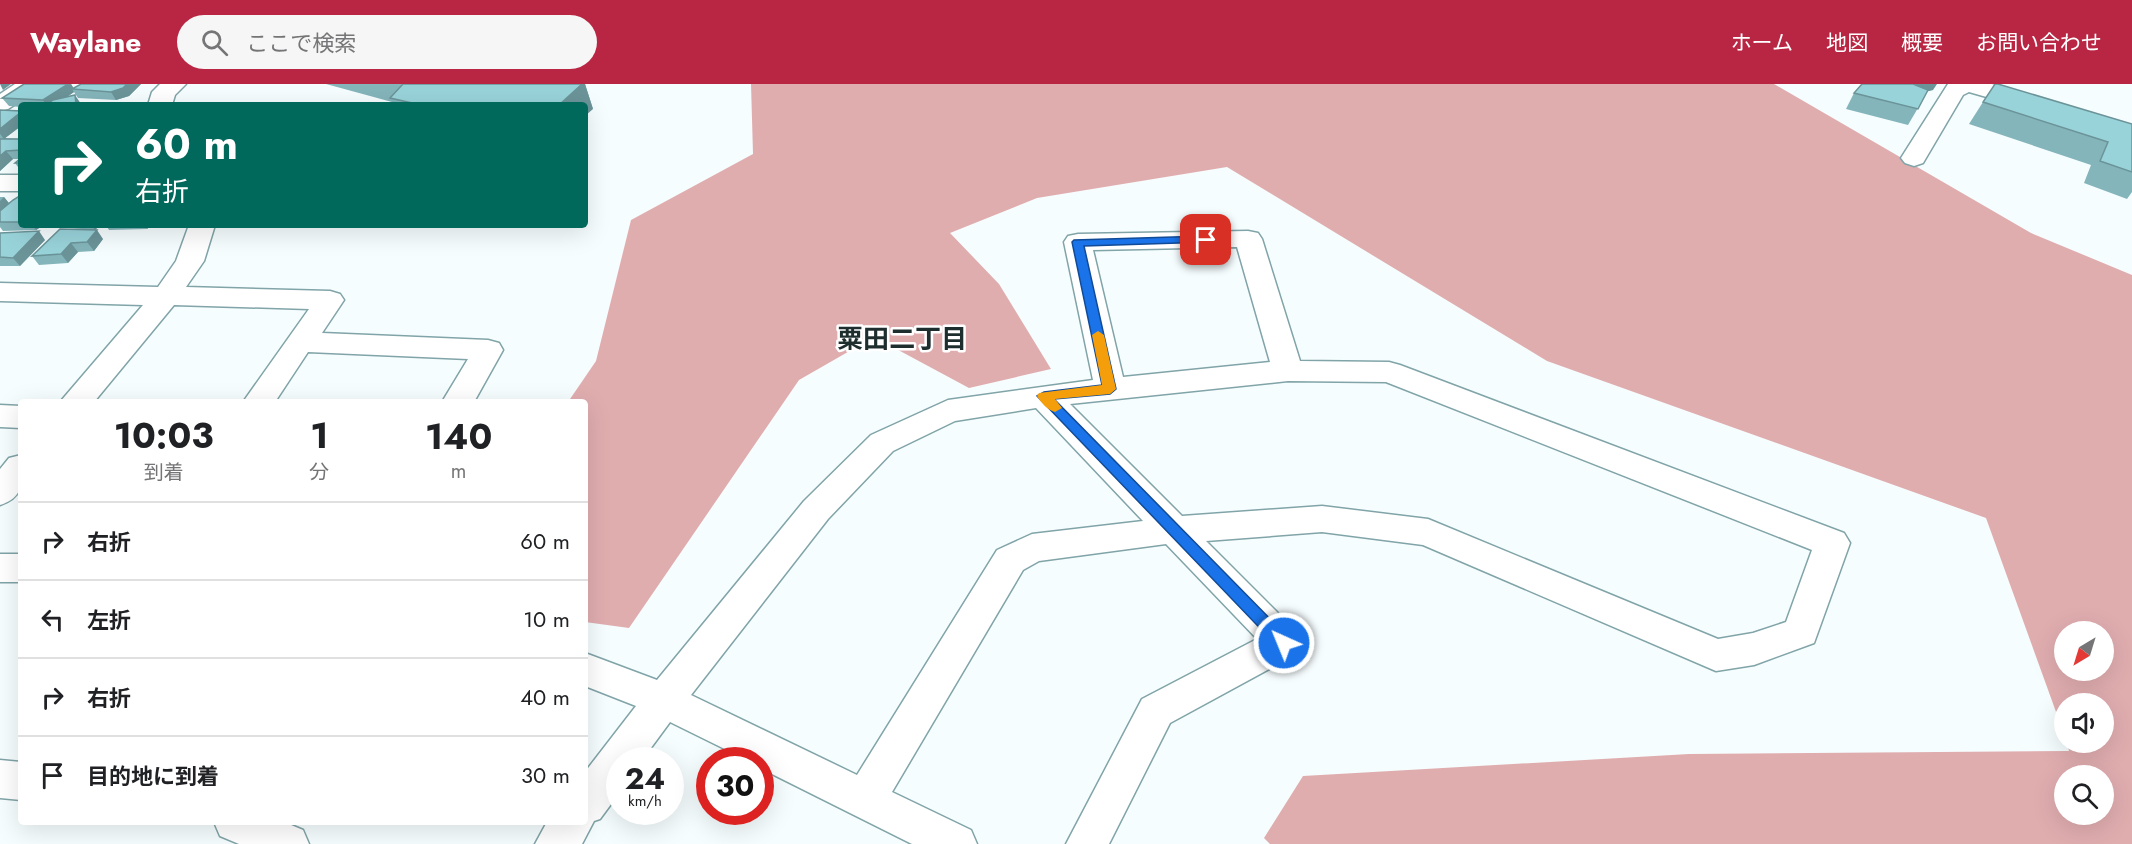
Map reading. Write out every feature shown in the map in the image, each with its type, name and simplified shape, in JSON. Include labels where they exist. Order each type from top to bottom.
[{"type":"street","points":[[0,104],[31,84]]},
{"type":"street","points":[[161,102],[164,92],[174,84]]},
{"type":"street","points":[[1914,158],[1954,90],[1967,84],[2055,110]]},
{"type":"street","points":[[0,183],[18,183]]},
{"type":"street","points":[[79,399],[166,295],[190,261],[201,228]]},
{"type":"street","points":[[1110,389],[1078,242],[1248,239],[1287,372]]},
{"type":"street","points":[[0,292],[330,300],[261,399]]},
{"type":"street","points":[[300,342],[488,350],[460,399]]},
{"type":"street","points":[[588,801],[664,700],[816,510],[882,443],[948,411],[1044,396],[1287,372],[1389,372],[1832,543],[1801,632],[1754,649],[1716,655],[1428,532],[1322,519],[1175,530],[1032,548],[1010,560],[866,798]]},
{"type":"street","points":[[1044,396],[1284,643],[1156,711],[1087,844]]},
{"type":"street","points":[[0,416],[18,417]]},
{"type":"street","points":[[0,492],[18,471]]},
{"type":"street","points":[[0,568],[18,568]]},
{"type":"street","points":[[588,670],[664,700],[956,844]]},
{"type":"street","points":[[0,779],[18,781]]},
{"type":"street","points":[[242,825],[288,844]]},
{"type":"street","points":[[556,844],[571,825]]},
{"type":"shaded area","points":[[751,84],[1774,84],[2031,233],[2132,275],[2132,844],[1270,844],[1264,838],[1303,776],[1689,754],[2054,751],[2054,753],[2114,753],[2114,693],[2054,693],[2054,706],[1986,518],[1547,361],[1227,167],[1037,198],[950,233],[999,284],[1051,369],[969,388],[874,337],[799,380],[629,628],[588,622],[588,399],[570,399],[596,361],[631,220],[753,154]]},
{"type":"building","points":[[24,84],[68,84],[43,100],[2,98]]},
{"type":"building","points":[[81,84],[127,84],[111,92],[72,89]]},
{"type":"building","points":[[403,84],[582,84],[562,102],[408,102],[390,98]]},
{"type":"building","points":[[1862,84],[1913,84],[1928,90],[1918,109],[1854,93]]},
{"type":"building","points":[[1995,84],[2132,124],[2132,172],[2100,161],[2108,142],[1983,102]]},
{"type":"building","points":[[75,95],[76,102],[50,102]]},
{"type":"building","points":[[0,110],[18,111],[18,114],[0,129]]},
{"type":"building","points":[[0,139],[18,139],[18,150],[6,151],[0,156]]},
{"type":"building","points":[[18,197],[18,222],[0,222],[0,211]]},
{"type":"building","points":[[60,229],[97,230],[87,242],[71,243],[61,254],[32,256]]},
{"type":"building","points":[[39,231],[13,258],[0,257],[0,233]]},
{"type":"slow traffic","points":[[1055,408],[1044,396],[1110,389],[1098,335]]},
{"type":"district","name":"粟田二丁目","points":[[902,339]]},
{"type":"route","points":[[1206,240],[1078,242],[1110,389],[1044,396],[1284,643]]}]
